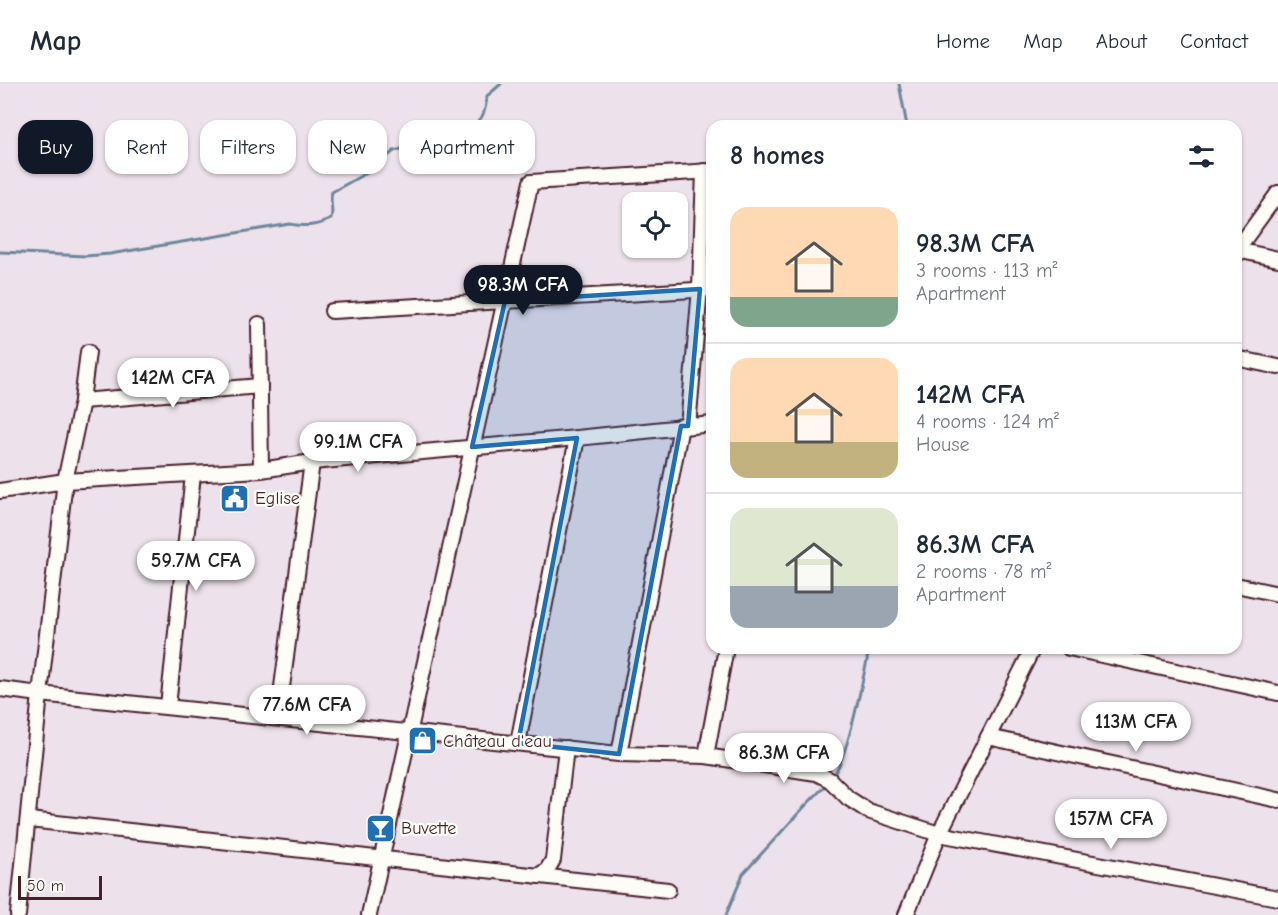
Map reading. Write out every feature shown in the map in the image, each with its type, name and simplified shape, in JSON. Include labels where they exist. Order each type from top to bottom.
[{"type":"street","points":[[369,915],[531,182],[706,171]]},
{"type":"street","points":[[1242,243],[1278,193]]},
{"type":"street","points":[[1242,252],[1278,260]]},
{"type":"street","points":[[332,310],[706,289],[684,426],[619,754]]},
{"type":"street","points":[[259,324],[261,470]]},
{"type":"street","points":[[18,915],[40,694],[65,481],[82,401],[88,352]]},
{"type":"street","points":[[1242,359],[1278,367]]},
{"type":"street","points":[[82,401],[260,386]]},
{"type":"street","points":[[0,491],[65,481],[261,470],[312,462],[706,424]]},
{"type":"street","points":[[518,743],[577,438]]},
{"type":"street","points":[[278,717],[312,462]]},
{"type":"street","points":[[168,706],[193,475]]},
{"type":"street","points":[[1242,586],[1278,594]]},
{"type":"street","points":[[706,756],[725,654]]},
{"type":"street","points":[[906,915],[939,834],[1030,654]]},
{"type":"street","points":[[1097,654],[1278,693]]},
{"type":"street","points":[[0,688],[619,754],[706,756],[816,773],[830,780],[848,798],[868,811],[939,834],[1278,898]]},
{"type":"street","points":[[988,737],[1278,800]]},
{"type":"street","points":[[538,876],[547,870],[552,860],[566,748]]},
{"type":"street","points":[[29,820],[668,890]]},
{"type":"highlighted area","points":[[700,289],[688,426],[681,426],[619,754],[518,743],[577,438],[472,447],[505,301]]},
{"type":"waterway","points":[[0,252],[86,256],[110,254],[290,224],[306,226],[321,223],[331,219],[332,192],[368,172],[394,151],[469,130],[482,115],[487,96],[501,84]]},
{"type":"waterway","points":[[899,84],[906,120]]},
{"type":"waterway","points":[[832,778],[848,739],[868,654]]},
{"type":"waterway","points":[[726,915],[743,874],[828,783]]},
{"type":"place","name":"Eglise","points":[[234,498]]},
{"type":"place","name":"Château d'eau","points":[[422,741]]},
{"type":"place","name":"Buvette","points":[[380,828]]}]
